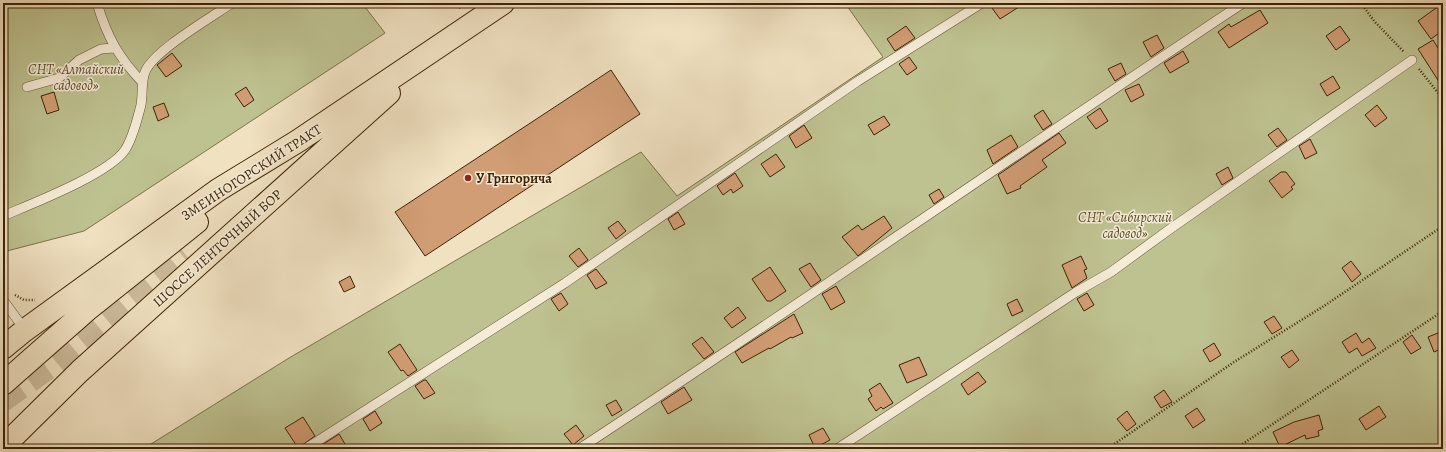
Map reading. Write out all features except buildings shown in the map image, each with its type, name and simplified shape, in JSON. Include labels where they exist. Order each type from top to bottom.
[{"type":"highway","name":"ЗМЕИНОГОРСКИЙ ТРАКТ","points":[[3,348],[25,330],[218,190],[298,141],[503,3]]},
{"type":"highway","name":"ШОССЕ ЛЕНТОЧНЫЙ БОР","points":[[4,449],[9,441],[80,371],[361,120],[434,50]]},
{"type":"highway","points":[[186,255],[361,120]]},
{"type":"highway","points":[[3,384],[87,310],[298,141]]},
{"type":"lane","points":[[97,3],[103,23],[114,48],[143,83]]},
{"type":"lane","points":[[3,216],[110,165],[125,150],[130,139],[141,105],[143,83],[148,64],[160,53],[232,3]]},
{"type":"lane","points":[[305,449],[565,283],[858,81],[982,3]]},
{"type":"lane","points":[[579,449],[693,374],[1071,117],[1243,3]]},
{"type":"lane","points":[[27,87],[59,78],[79,60],[101,49],[114,48]]},
{"type":"lane","points":[[837,449],[1076,292],[1111,272],[1412,60]]},
{"type":"lane","points":[[3,300],[25,330]]},
{"type":"path","points":[[1107,449],[1234,362],[1324,306],[1443,226]]},
{"type":"path","points":[[1235,449],[1443,311]]},
{"type":"green space","name":"СНТ «Алтайский садовод»","points":[[3,3],[362,3],[385,33],[84,231],[3,252]]},
{"type":"green space","name":"СНТ «Сибирский садовод»","points":[[845,3],[1443,3],[1443,449],[143,449],[289,358],[641,152],[677,196],[883,57]]},
{"type":"tunnel","points":[[3,401],[56,363],[186,255]]},
{"type":"place","name":"У Григорича","points":[[468,178]]}]
